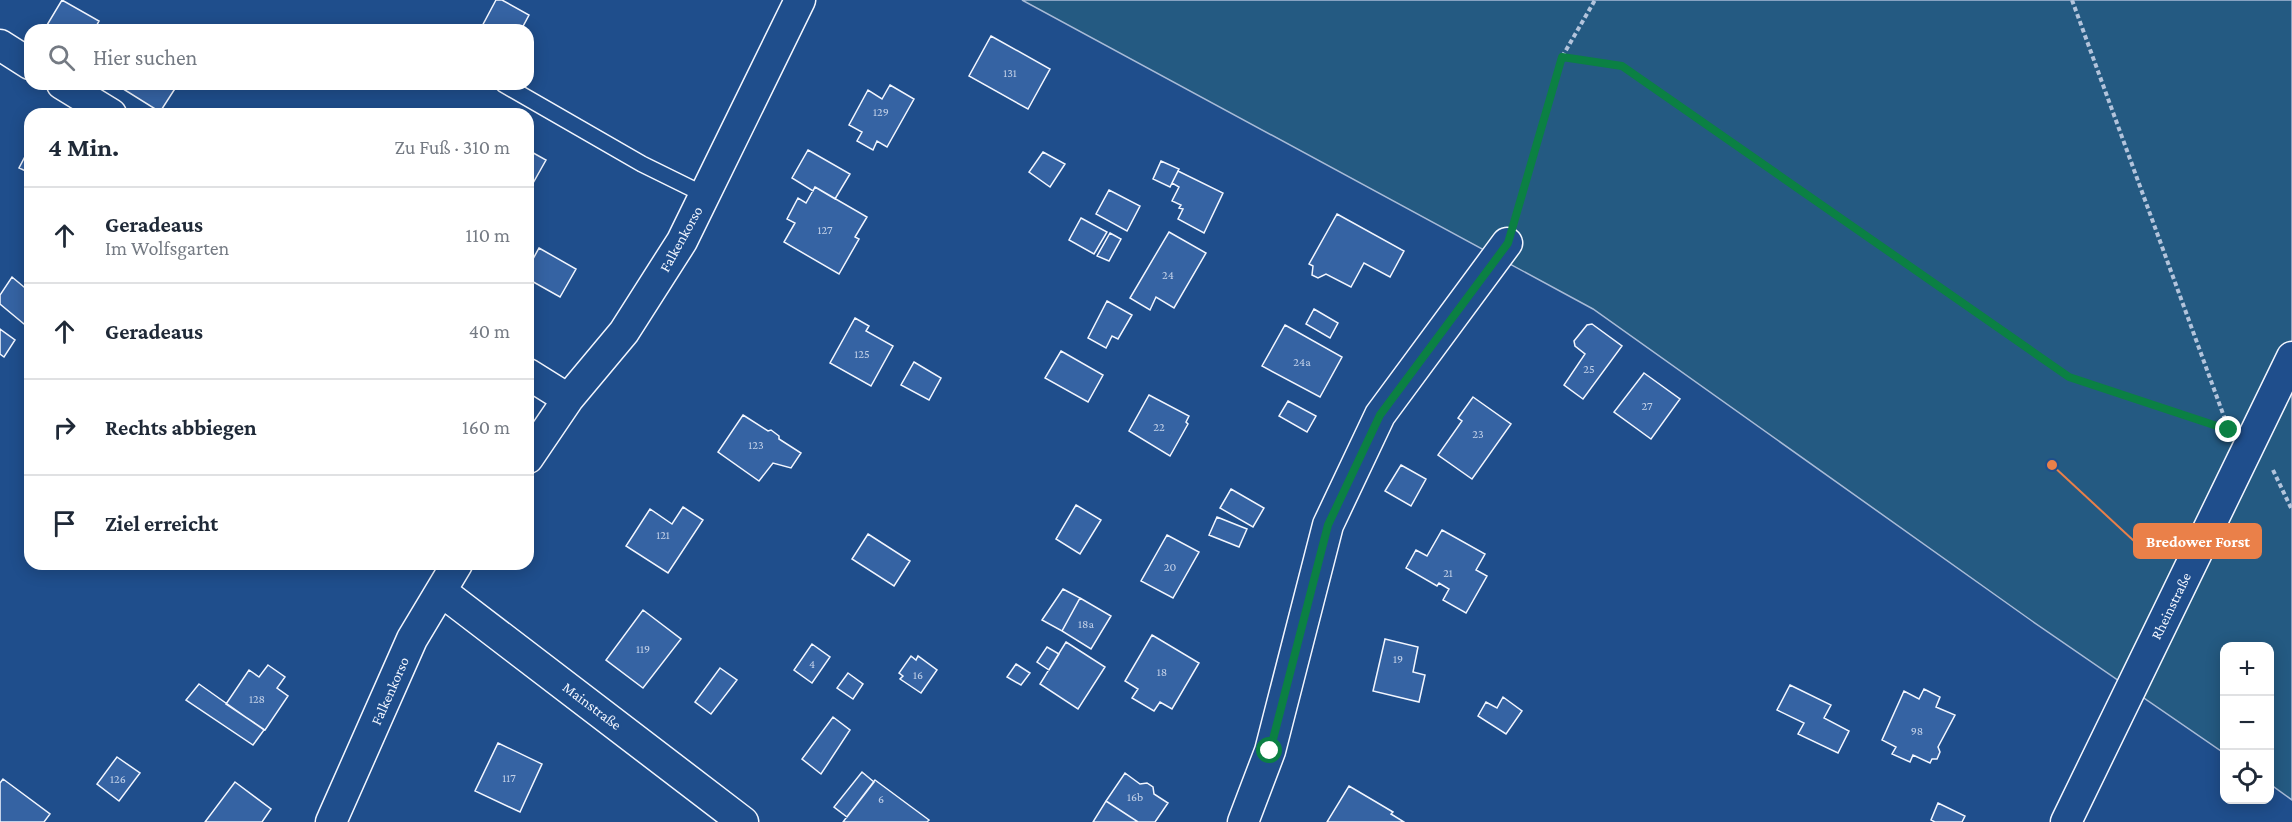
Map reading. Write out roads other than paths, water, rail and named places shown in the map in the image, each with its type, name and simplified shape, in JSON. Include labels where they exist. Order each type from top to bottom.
[{"type":"street","name":"Falkenkorso","points":[[534,449],[568,399],[624,332],[682,241],[800,0]]},
{"type":"street","points":[[0,45],[24,60]]},
{"type":"street","points":[[73,90],[101,108]]},
{"type":"street","points":[[1243,822],[1270,751],[1328,525],[1380,415],[1508,243]]},
{"type":"street","name":"Rheinstraße","points":[[2066,822],[2292,357]]},
{"type":"street","points":[[534,378],[568,399]]},
{"type":"street","name":"Falkenkorso","points":[[331,822],[412,639],[453,570]]},
{"type":"street","name":"Mainstraße","points":[[441,591],[743,822]]},
{"type":"lane","points":[[513,90],[642,164],[705,195]]},
{"type":"place","name":"Bredower Forst","points":[[2052,465]]}]
